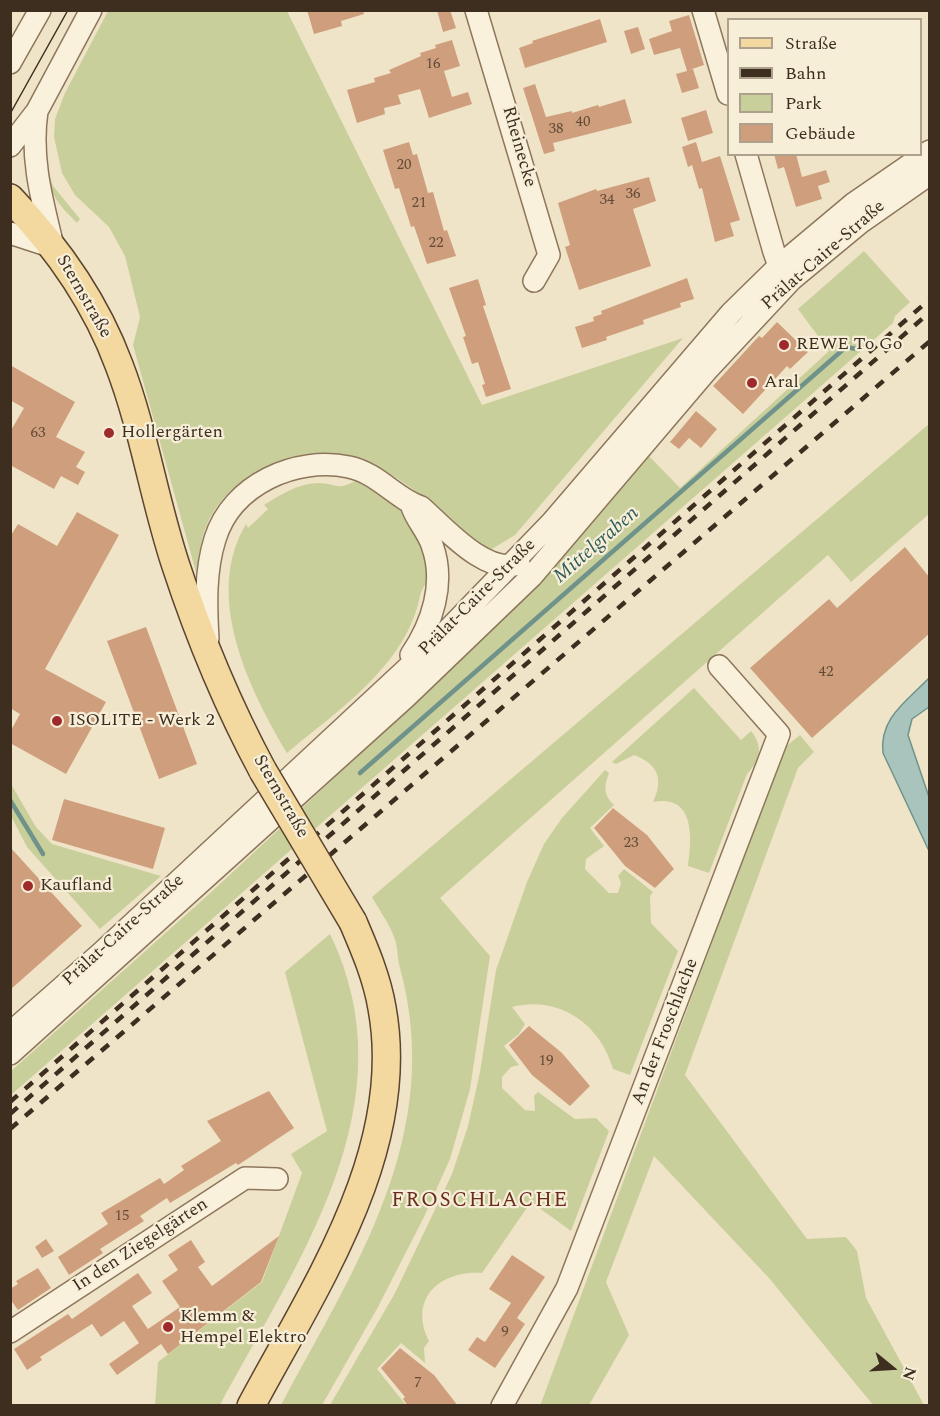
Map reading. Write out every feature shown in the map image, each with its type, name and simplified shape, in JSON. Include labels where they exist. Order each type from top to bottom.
[{"type":"main road","name":"Sternstraße","points":[[10,198],[53,248],[98,316],[119,364],[176,566],[209,652],[244,736],[354,922],[370,961],[382,1008],[386,1055],[385,1085],[374,1146],[355,1201],[326,1265],[251,1406]]},
{"type":"street","points":[[10,63],[40,10]]},
{"type":"street","points":[[10,146],[37,111],[91,10]]},
{"type":"street","name":"Rheinecke","points":[[476,10],[549,255],[534,281]]},
{"type":"street","points":[[703,10],[727,88]]},
{"type":"street","points":[[37,111],[33,135],[34,162],[53,248]]},
{"type":"street","name":"Prälat-Caire-Straße","points":[[785,273],[853,204],[930,151]]},
{"type":"street","points":[[747,156],[785,273]]},
{"type":"street","name":"Prälat-Caire-Straße","points":[[10,1054],[105,960],[212,863],[406,697],[532,576],[552,554],[678,390],[731,314],[785,273],[930,174]]},
{"type":"street","points":[[10,233],[53,248]]},
{"type":"street","name":"Prälat-Caire-Straße","points":[[212,863],[509,568],[678,390]]},
{"type":"street","points":[[209,652],[207,576],[216,536],[231,511],[251,489],[270,477],[294,468],[326,464],[351,468],[378,479],[411,503],[421,507],[473,553],[509,568],[531,560],[546,548],[556,546]]},
{"type":"street","points":[[392,682],[429,624],[437,590],[436,562],[432,545],[414,515],[411,503]]},
{"type":"street","name":"An der Froschlache","points":[[502,1406],[567,1288],[779,734],[719,666]]},
{"type":"street","name":"Prälat-Caire-Straße","points":[[10,1033],[105,960]]},
{"type":"street","name":"In den Ziegelgärten","points":[[10,1332],[245,1178],[277,1179]]},
{"type":"green space","points":[[108,11],[287,11],[482,405],[683,338],[515,535],[487,552],[432,504],[387,472],[350,457],[328,453],[306,455],[284,459],[264,468],[244,479],[228,494],[214,511],[207,525],[196,572],[133,345],[140,317],[125,256],[109,227],[75,195],[62,173],[54,137],[55,119],[65,93]]},
{"type":"green space","points":[[47,169],[53,186],[80,219],[77,223],[56,199],[50,186]]},
{"type":"green space","points":[[864,251],[910,302],[895,316],[893,323],[11,1095],[10,1072],[208,895],[441,679],[560,554],[647,454],[680,488],[829,351],[798,309]]},
{"type":"green space","points":[[929,424],[929,514],[851,582],[828,555],[440,898],[490,956],[470,1089],[450,1159],[424,1217],[378,1307],[322,1405],[281,1405],[338,1301],[363,1249],[386,1196],[402,1142],[411,1087],[411,1029],[395,941],[372,897]]},
{"type":"green space","points":[[357,480],[383,494],[409,522],[424,554],[427,579],[412,621],[400,644],[385,665],[348,703],[287,753],[259,700],[236,642],[230,611],[229,581],[234,552],[246,524],[248,528],[268,509],[264,505],[276,497],[310,484],[324,483],[344,486]]},
{"type":"green space","points":[[694,688],[741,740],[751,731],[759,748],[755,764],[747,774],[709,873],[688,866],[690,831],[684,811],[667,801],[653,802],[658,779],[657,773],[649,763],[634,755],[616,764],[612,762]]},
{"type":"green space","points":[[800,735],[814,752],[798,768],[685,1075],[807,1239],[846,1237],[857,1251],[866,1298],[924,1405],[873,1405],[769,1278],[654,1156],[606,1282],[629,1335],[589,1405],[540,1406],[784,748]]},
{"type":"green space","points":[[605,770],[609,773],[605,786],[606,794],[614,805],[590,828],[604,846],[586,859],[585,869],[609,893],[618,893],[621,883],[618,876],[624,869],[653,892],[650,896],[651,923],[678,951],[630,1075],[613,1069],[598,1039],[588,1026],[575,1017],[561,1009],[546,1005],[529,1004],[512,1007],[525,1024],[519,1034],[504,1046],[519,1065],[511,1067],[502,1077],[502,1088],[525,1110],[535,1111],[534,1096],[538,1092],[575,1119],[596,1118],[609,1131],[571,1231],[531,1202],[482,1273],[453,1276],[441,1282],[425,1300],[424,1326],[429,1341],[424,1348],[425,1363],[401,1343],[377,1369],[406,1405],[330,1405],[395,1293],[452,1174],[468,1126],[480,1072],[496,970],[527,882],[544,844],[562,818]]},
{"type":"green space","points":[[11,784],[36,827],[52,844],[161,876],[100,929],[27,847],[11,816]]},
{"type":"green space","points":[[330,934],[352,997],[358,1058],[352,1119],[335,1178],[311,1237],[220,1405],[155,1406],[158,1362],[262,1282],[302,1173],[291,1154],[327,1131],[285,972]]},
{"type":"water","points":[[929,678],[929,707],[912,719],[908,735],[929,797],[929,851],[883,753],[883,741],[885,730],[896,711]]},
{"type":"building","points":[[307,10],[363,10],[364,14],[341,21],[342,26],[314,34]]},
{"type":"building","points":[[437,10],[450,10],[456,28],[443,32]]},
{"type":"building","points":[[689,15],[704,65],[689,70],[693,69],[699,88],[682,93],[676,74],[687,71],[680,48],[654,55],[649,39],[672,31],[669,21]]},
{"type":"building","points":[[600,19],[607,42],[525,68],[519,48],[533,43],[532,41]]},
{"type":"building","points":[[638,27],[645,49],[631,54],[624,31]]},
{"type":"building","points":[[452,40],[460,66],[444,71],[452,97],[468,92],[472,104],[429,118],[420,89],[398,95],[401,104],[384,108],[385,114],[357,123],[347,90],[375,82],[374,78],[391,73],[389,70],[421,56],[420,53],[436,48],[435,45]]},
{"type":"building","points":[[535,84],[546,117],[572,111],[572,113],[598,105],[599,107],[625,99],[632,123],[553,143],[555,151],[544,154],[523,88]]},
{"type":"building","points":[[706,110],[713,133],[688,141],[681,118]]},
{"type":"building","points":[[409,142],[413,155],[417,154],[428,193],[433,192],[444,231],[447,230],[456,256],[427,264],[414,226],[411,227],[399,188],[395,189],[383,150]]},
{"type":"building","points":[[696,142],[702,162],[720,156],[740,220],[730,223],[734,236],[715,242],[702,188],[699,189],[692,165],[688,167],[682,147]]},
{"type":"building","points":[[775,156],[797,156],[802,177],[826,170],[830,182],[818,186],[822,199],[796,207],[784,167],[778,169]]},
{"type":"building","points":[[649,177],[656,201],[633,209],[651,266],[579,290],[565,247],[570,245],[558,203],[596,189],[597,191]]},
{"type":"building","points":[[687,278],[694,299],[680,303],[681,307],[643,320],[644,324],[582,348],[575,327],[594,321],[593,317],[602,314],[601,311]]},
{"type":"building","points":[[478,279],[486,305],[483,306],[511,389],[486,397],[482,385],[485,384],[478,362],[472,364],[463,337],[466,336],[449,288]]},
{"type":"building","points":[[777,322],[808,352],[790,369],[787,366],[743,414],[713,386],[759,336],[762,338]]},
{"type":"building","points":[[10,365],[75,402],[56,437],[85,452],[76,467],[85,472],[78,485],[61,476],[54,489],[10,465],[10,432],[24,408],[10,400]]},
{"type":"building","points":[[696,411],[717,429],[701,448],[689,438],[679,449],[670,442]]},
{"type":"building","points":[[77,512],[119,535],[45,669],[106,702],[66,774],[10,743],[10,732],[20,714],[10,708],[10,537],[18,524],[57,546]]},
{"type":"building","points":[[905,547],[930,578],[930,633],[812,738],[750,668],[829,599],[837,608]]},
{"type":"building","points":[[146,627],[197,764],[159,779],[107,641]]},
{"type":"building","points":[[64,799],[165,828],[153,869],[52,840]]},
{"type":"building","points":[[613,808],[647,835],[674,869],[655,888],[625,866],[594,828]]},
{"type":"building","name":"Kaufland","points":[[10,847],[82,926],[10,990]]},
{"type":"building","points":[[529,1026],[562,1053],[590,1086],[570,1106],[532,1075],[509,1045]]},
{"type":"building","points":[[269,1091],[294,1128],[238,1165],[236,1163],[170,1203],[167,1198],[140,1216],[144,1221],[100,1249],[103,1253],[69,1275],[58,1257],[108,1224],[101,1213],[160,1178],[164,1184],[184,1170],[181,1166],[221,1141],[207,1121]]},
{"type":"building","points":[[279,1236],[261,1282],[168,1354],[161,1344],[117,1375],[109,1364],[139,1343],[124,1321],[101,1337],[92,1324],[40,1357],[42,1360],[27,1370],[14,1349],[68,1314],[72,1319],[138,1273],[152,1293],[132,1306],[148,1329],[180,1307],[162,1281],[178,1270],[168,1255],[191,1240],[205,1262],[198,1267],[212,1286]]},
{"type":"building","points":[[46,1239],[54,1251],[42,1258],[35,1247]]},
{"type":"building","points":[[512,1255],[545,1277],[517,1318],[525,1324],[495,1368],[468,1350],[477,1337],[485,1342],[511,1303],[489,1289]]},
{"type":"building","points":[[38,1268],[51,1288],[18,1310],[10,1299],[10,1289],[18,1284],[16,1281]]},
{"type":"building","points":[[400,1348],[434,1375],[458,1406],[408,1406],[403,1399],[405,1397],[381,1368]]},
{"type":"waterway","name":"Mittelgraben","points":[[360,773],[846,347],[856,349]]},
{"type":"waterway","name":"Mittelgraben","points":[[10,800],[43,854]]},
{"type":"tram line","points":[[10,114],[68,10]]},
{"type":"railway","points":[[10,1102],[930,299]]},
{"type":"railway","points":[[10,1114],[930,312]]},
{"type":"railway","points":[[10,1129],[930,341]]},
{"type":"place","name":"REWE To Go","points":[[784,345]]},
{"type":"place","name":"Aral","points":[[752,383]]},
{"type":"place","name":"Hollergärten","points":[[109,433]]},
{"type":"place","name":"ISOLITE - Werk 2","points":[[57,721]]},
{"type":"place","name":"Kaufland","points":[[28,886]]},
{"type":"place","name":"Klemm & Hempel Elektro","points":[[168,1327]]},
{"type":"district","name":"FROSCHLACHE","points":[[480,1202]]}]
